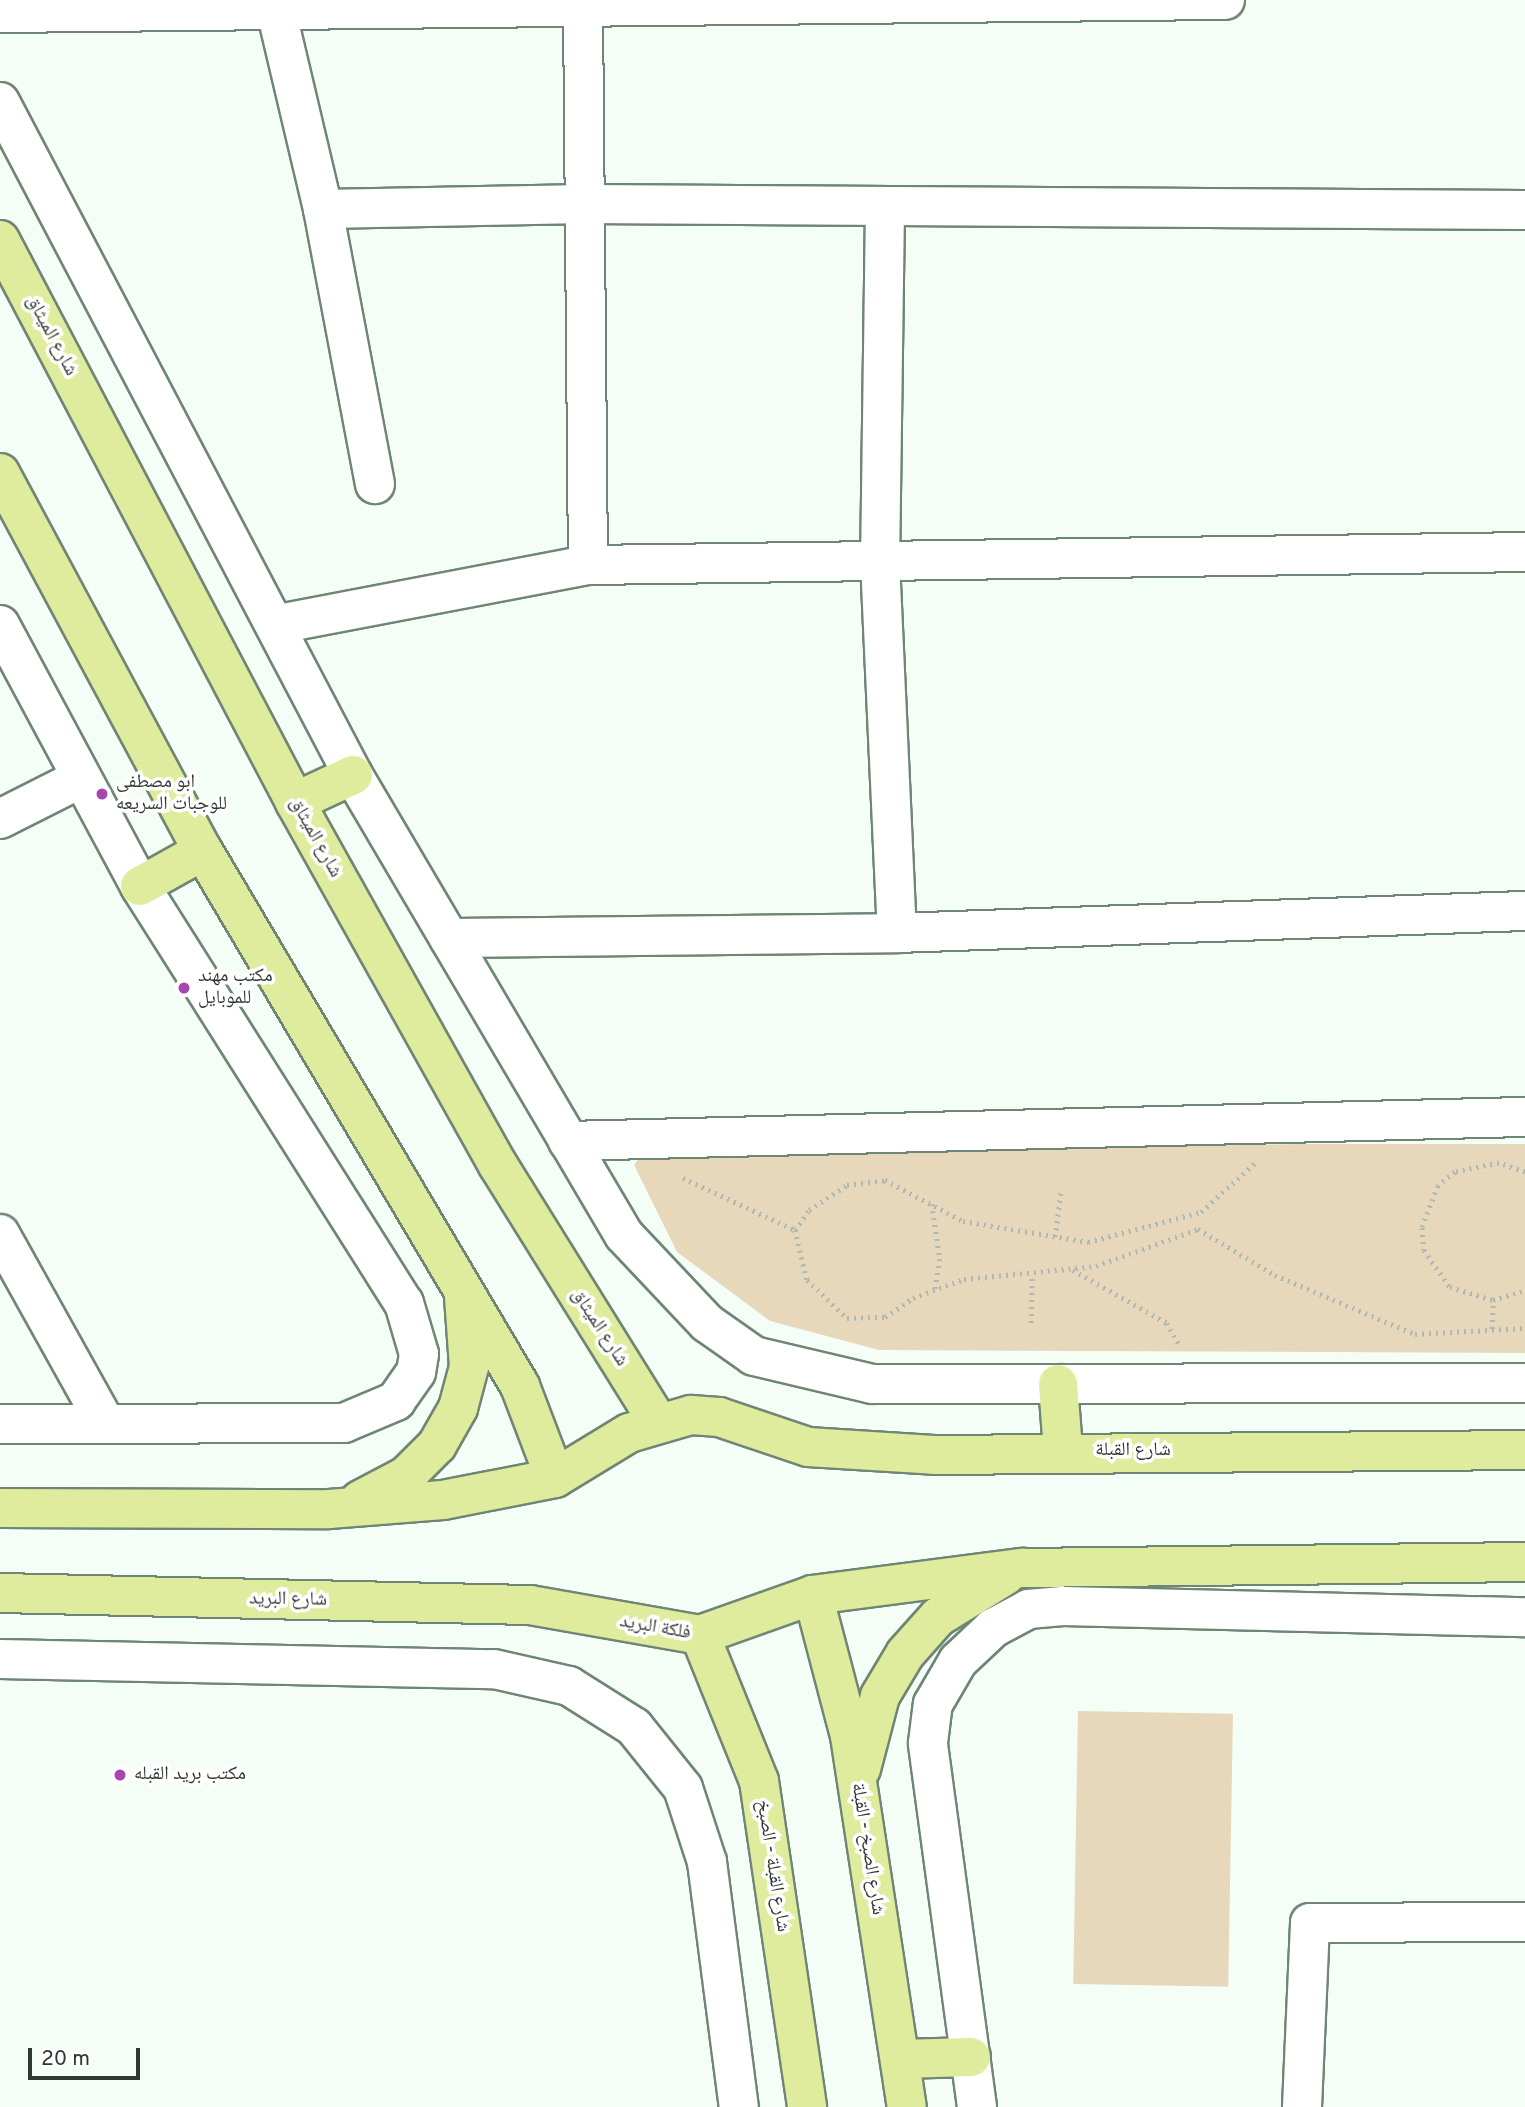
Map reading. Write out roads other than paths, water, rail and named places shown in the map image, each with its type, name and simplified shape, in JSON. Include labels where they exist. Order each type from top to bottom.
[{"type":"main road","name":"شارع الميثاق","points":[[0,240],[295,802],[498,1165],[657,1420]]},
{"type":"main road","points":[[0,473],[203,851],[461,1282],[520,1386],[555,1478]]},
{"type":"main road","points":[[295,802],[353,775]]},
{"type":"main road","points":[[139,886],[203,851]]},
{"type":"main road","points":[[329,1509],[370,1497],[407,1476],[437,1445],[458,1408],[469,1367],[461,1282]]},
{"type":"main road","points":[[1058,1384],[1063,1451]]},
{"type":"main road","name":"شارع القبلة","points":[[657,1420],[691,1415],[746,1424],[808,1447],[934,1455],[1063,1451],[1525,1450]]},
{"type":"main road","points":[[0,1508],[329,1509],[443,1500],[555,1478],[657,1420]]},
{"type":"main road","points":[[813,1595],[1022,1567],[1525,1562]]},
{"type":"main road","points":[[858,1792],[880,1696],[905,1654],[938,1617],[977,1588],[1022,1567]]},
{"type":"main road","name":"شارع البريد","points":[[0,1593],[485,1603],[575,1611]]},
{"type":"main road","name":"فلكة البريد","points":[[575,1611],[700,1635],[813,1595]]},
{"type":"main road","name":"شارع الصبخ - القبلة","points":[[813,1595],[858,1792],[907,2107]]},
{"type":"main road","name":"شارع القبلة - الصبخ","points":[[700,1635],[759,1781],[807,2107]]},
{"type":"main road","points":[[901,2059],[971,2057]]},
{"type":"street","points":[[0,13],[1224,0]]},
{"type":"street","points":[[583,7],[588,565]]},
{"type":"street","points":[[276,10],[323,209],[375,484]]},
{"type":"street","points":[[0,102],[278,624],[353,775],[624,1235],[660,1279],[754,1356],[872,1384],[1525,1383]]},
{"type":"street","points":[[323,209],[586,204],[1525,210]]},
{"type":"street","points":[[885,208],[880,561],[897,933]]},
{"type":"street","points":[[278,624],[588,565],[1525,552]]},
{"type":"street","points":[[0,625],[139,886],[404,1303],[419,1354],[416,1372],[396,1401],[344,1423],[0,1423]]},
{"type":"street","points":[[0,819],[81,778]]},
{"type":"street","points":[[449,938],[897,933],[1525,911]]},
{"type":"street","points":[[568,1141],[1525,1117]]},
{"type":"street","points":[[0,1234],[105,1423]]},
{"type":"street","points":[[977,2107],[928,1743],[933,1704],[951,1672],[993,1629],[1028,1609],[1063,1606],[1525,1617]]},
{"type":"street","points":[[0,1659],[494,1669],[569,1686],[634,1727],[683,1788],[707,1862],[739,2107]]},
{"type":"street","points":[[1302,2107],[1310,1923],[1525,1922]]},
{"type":"place","name":"ابو مصطفى للوجبات السريعه","points":[[102,794]]},
{"type":"place","name":"مكتب مهند للموبايل","points":[[184,988]]},
{"type":"place","name":"مكتب بريد القبله","points":[[120,1775]]}]
